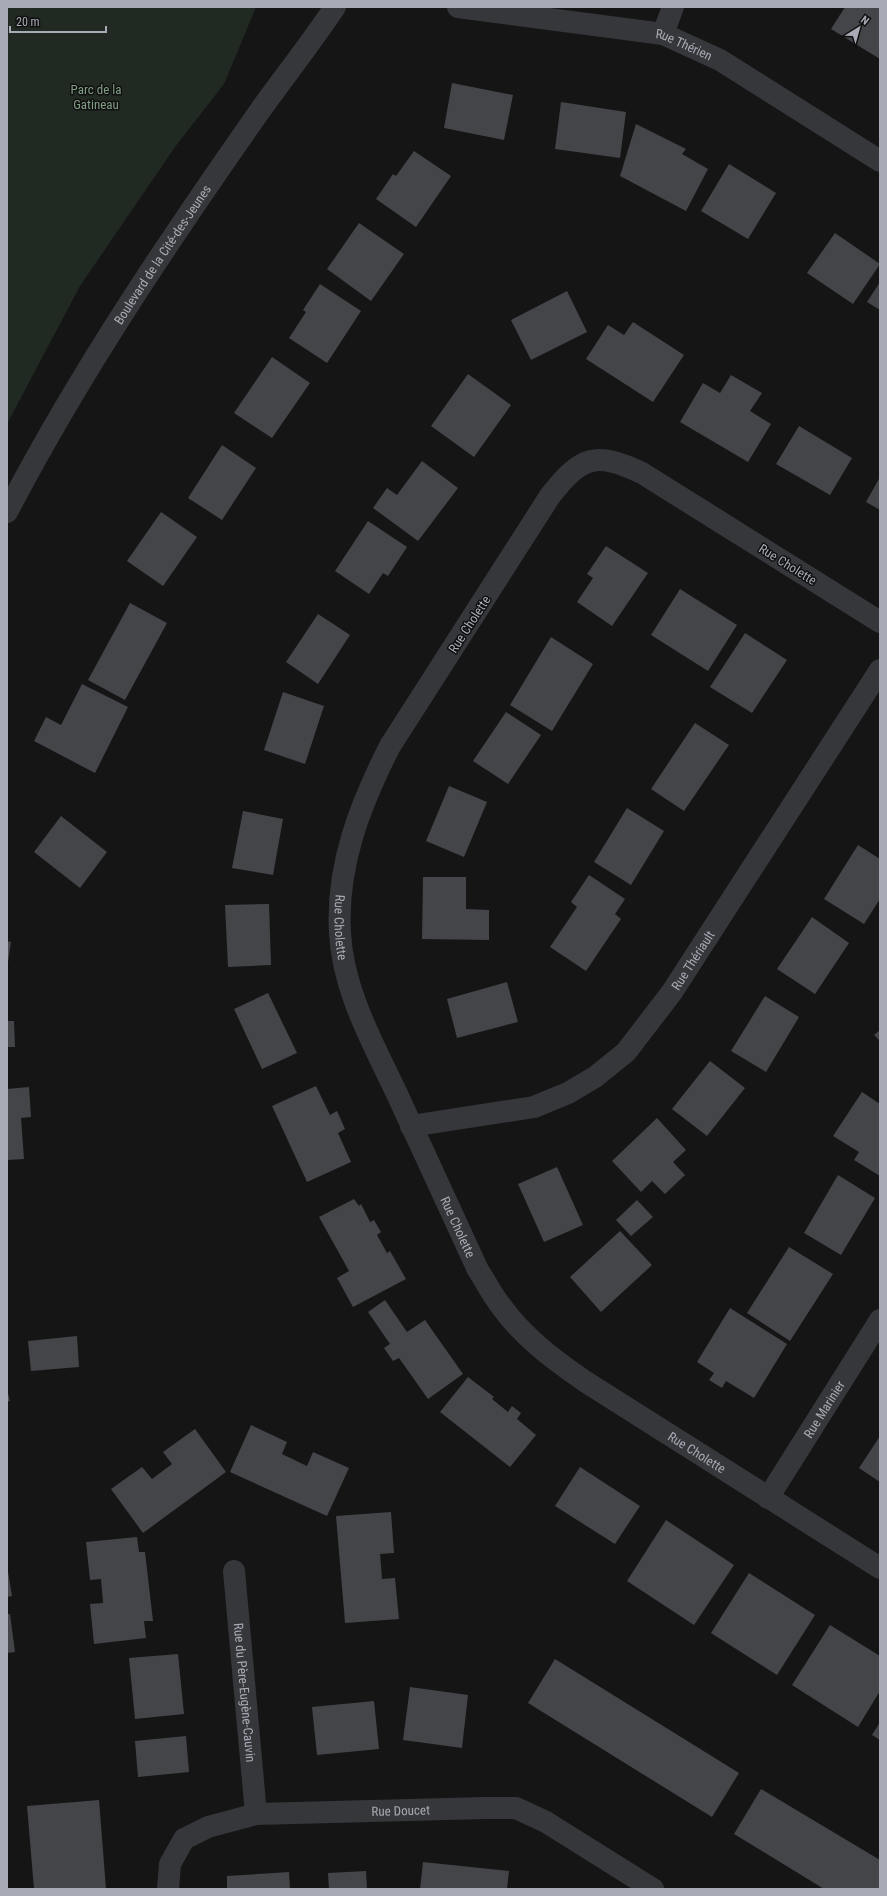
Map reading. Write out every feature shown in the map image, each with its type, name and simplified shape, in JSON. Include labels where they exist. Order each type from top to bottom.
[{"type":"street","name":"Boulevard de la Cité-des-Jeunes","points":[[7,512],[58,419],[108,334],[260,111],[335,7]]},
{"type":"street","name":"Rue Thérien","points":[[458,7],[663,34],[720,60],[880,160]]},
{"type":"street","points":[[663,34],[672,7]]},
{"type":"street","name":"Rue Cholette","points":[[880,622],[642,473],[622,463],[599,458],[583,464],[566,476],[550,496],[390,746],[371,784],[355,826],[345,862],[340,899],[340,934],[345,970],[360,1015],[478,1270],[501,1306],[525,1334],[552,1359],[572,1373],[880,1568]]},
{"type":"street","name":"Rue Thériault","points":[[411,1126],[534,1106],[568,1093],[595,1077],[626,1052],[672,992],[880,670]]},
{"type":"street","name":"Rue Marinier","points":[[768,1498],[880,1320]]},
{"type":"street","name":"Rue du Père-Eugène-Cauvin","points":[[234,1571],[256,1814]]},
{"type":"street","name":"Rue Doucet","points":[[168,1889],[170,1864],[184,1839],[208,1827],[256,1814],[516,1808],[546,1822],[653,1889]]},
{"type":"green space","name":"Parc de la Gatineau","points":[[7,7],[256,7],[224,84],[175,147],[80,286],[7,424]]},
{"type":"building","points":[[845,7],[880,7],[880,59],[831,29]]},
{"type":"building","points":[[452,83],[513,95],[504,140],[444,128]]},
{"type":"building","points":[[561,102],[626,112],[620,158],[555,149]]},
{"type":"building","points":[[636,124],[686,149],[682,154],[708,169],[686,211],[620,176]]},
{"type":"building","points":[[414,151],[451,176],[416,227],[376,199],[393,174],[396,176]]},
{"type":"building","points":[[729,164],[776,193],[748,239],[701,211]]},
{"type":"building","points":[[359,223],[404,254],[371,301],[327,269]]},
{"type":"building","points":[[835,233],[880,264],[853,304],[807,273]]},
{"type":"building","points":[[880,282],[880,310],[867,302]]},
{"type":"building","points":[[320,284],[361,311],[327,363],[289,338],[306,312],[303,310]]},
{"type":"building","points":[[567,291],[587,332],[531,360],[511,320]]},
{"type":"building","points":[[633,322],[684,355],[653,402],[586,359],[608,325],[624,335]]},
{"type":"building","points":[[272,357],[310,383],[272,438],[234,413]]},
{"type":"building","points":[[468,374],[511,405],[474,457],[431,426]]},
{"type":"building","points":[[731,375],[762,393],[750,411],[771,424],[748,462],[680,422],[703,383],[720,393]]},
{"type":"building","points":[[799,426],[852,458],[830,495],[776,464]]},
{"type":"building","points":[[222,445],[256,468],[222,520],[188,498]]},
{"type":"building","points":[[422,461],[458,488],[418,541],[373,508],[387,488],[397,495]]},
{"type":"building","points":[[880,477],[880,510],[866,502]]},
{"type":"building","points":[[161,512],[197,537],[163,586],[127,561]]},
{"type":"building","points":[[368,521],[407,547],[388,576],[383,573],[369,594],[335,571]]},
{"type":"building","points":[[606,546],[648,573],[612,626],[577,602],[593,578],[587,574]]},
{"type":"building","points":[[680,589],[737,625],[708,671],[651,635]]},
{"type":"building","points":[[130,603],[167,623],[125,700],[88,680]]},
{"type":"building","points":[[318,614],[350,635],[318,684],[286,662]]},
{"type":"building","points":[[745,633],[787,660],[752,713],[710,687]]},
{"type":"building","points":[[551,637],[593,664],[552,731],[510,705]]},
{"type":"building","points":[[82,684],[128,707],[95,773],[34,741],[46,717],[61,725]]},
{"type":"building","points":[[283,692],[324,706],[305,764],[264,750]]},
{"type":"building","points":[[506,712],[541,735],[508,784],[473,761]]},
{"type":"building","points":[[695,723],[729,745],[684,811],[651,789]]},
{"type":"building","points":[[449,786],[487,802],[464,857],[426,841]]},
{"type":"building","points":[[627,808],[664,831],[631,885],[594,862]]},
{"type":"building","points":[[243,811],[283,819],[273,875],[232,868]]},
{"type":"building","points":[[61,816],[107,852],[80,888],[34,852]]},
{"type":"building","points":[[858,845],[880,859],[880,899],[864,924],[824,899]]},
{"type":"building","points":[[589,875],[625,899],[615,914],[621,919],[586,971],[550,947],[577,907],[571,902]]},
{"type":"building","points":[[423,877],[466,877],[466,909],[489,910],[489,940],[422,939]]},
{"type":"building","points":[[269,904],[271,965],[228,967],[225,905]]},
{"type":"building","points":[[812,917],[849,943],[815,994],[777,969]]},
{"type":"building","points":[[7,941],[11,942],[8,962],[7,962]]},
{"type":"building","points":[[507,982],[518,1022],[457,1038],[447,999]]},
{"type":"building","points":[[268,993],[297,1053],[262,1069],[234,1009]]},
{"type":"building","points":[[765,996],[799,1017],[766,1072],[731,1051]]},
{"type":"building","points":[[7,1021],[14,1021],[15,1047],[7,1047]]},
{"type":"building","points":[[880,1030],[880,1041],[874,1035]]},
{"type":"building","points":[[710,1061],[745,1088],[707,1136],[672,1109]]},
{"type":"building","points":[[316,1086],[330,1115],[337,1111],[345,1129],[338,1133],[351,1162],[307,1182],[272,1106]]},
{"type":"building","points":[[29,1087],[31,1117],[21,1118],[24,1159],[7,1160],[7,1089]]},
{"type":"building","points":[[862,1092],[880,1104],[880,1176],[854,1160],[859,1152],[833,1136]]},
{"type":"building","points":[[657,1118],[686,1150],[673,1162],[685,1175],[665,1194],[652,1181],[641,1192],[612,1161]]},
{"type":"building","points":[[557,1167],[583,1225],[544,1242],[518,1184]]},
{"type":"building","points":[[838,1175],[875,1198],[841,1255],[804,1233]]},
{"type":"building","points":[[354,1199],[359,1206],[361,1204],[370,1222],[374,1220],[381,1232],[377,1235],[387,1253],[390,1251],[406,1279],[353,1307],[337,1278],[349,1271],[319,1217]]},
{"type":"building","points":[[637,1200],[653,1217],[631,1236],[616,1220]]},
{"type":"building","points":[[620,1231],[652,1265],[601,1312],[570,1277]]},
{"type":"building","points":[[789,1247],[833,1274],[790,1341],[747,1313]]},
{"type":"building","points":[[385,1300],[407,1332],[425,1320],[463,1374],[428,1399],[399,1358],[393,1361],[384,1348],[390,1344],[368,1312]]},
{"type":"building","points":[[730,1308],[787,1344],[754,1398],[726,1381],[722,1388],[709,1380],[714,1373],[697,1362]]},
{"type":"building","points":[[77,1336],[79,1367],[31,1371],[28,1341]]},
{"type":"building","points":[[468,1377],[494,1397],[492,1399],[508,1412],[512,1406],[521,1413],[517,1419],[536,1435],[510,1467],[440,1412]]},
{"type":"building","points":[[7,1389],[10,1401],[7,1402]]},
{"type":"building","points":[[251,1425],[287,1442],[282,1454],[307,1466],[313,1452],[349,1468],[327,1516],[230,1472]]},
{"type":"building","points":[[195,1429],[226,1472],[143,1533],[111,1489],[142,1467],[152,1479],[172,1464],[163,1452]]},
{"type":"building","points":[[880,1436],[880,1482],[859,1468]]},
{"type":"building","points":[[580,1467],[640,1506],[615,1544],[555,1506]]},
{"type":"building","points":[[391,1512],[394,1553],[380,1554],[382,1579],[395,1578],[399,1619],[345,1623],[336,1516]]},
{"type":"building","points":[[666,1520],[734,1565],[694,1625],[627,1581]]},
{"type":"building","points":[[137,1537],[139,1552],[145,1552],[153,1621],[144,1621],[146,1638],[94,1644],[90,1604],[103,1603],[101,1579],[90,1580],[86,1542]]},
{"type":"building","points":[[7,1565],[12,1596],[7,1597]]},
{"type":"building","points":[[749,1573],[815,1615],[777,1675],[711,1633]]},
{"type":"building","points":[[7,1614],[10,1614],[15,1652],[7,1653]]},
{"type":"building","points":[[830,1625],[880,1656],[880,1691],[858,1727],[792,1685]]},
{"type":"building","points":[[178,1654],[184,1714],[135,1719],[129,1658]]},
{"type":"building","points":[[555,1659],[739,1773],[712,1817],[528,1703]]},
{"type":"building","points":[[410,1687],[468,1695],[462,1748],[403,1740]]},
{"type":"building","points":[[374,1701],[379,1749],[317,1755],[312,1707]]},
{"type":"building","points":[[880,1722],[880,1740],[872,1735]]},
{"type":"building","points":[[186,1736],[189,1772],[138,1777],[135,1741]]},
{"type":"building","points":[[761,1789],[880,1860],[880,1889],[824,1889],[734,1834]]},
{"type":"building","points":[[99,1800],[106,1889],[34,1889],[27,1806]]},
{"type":"building","points":[[423,1862],[509,1871],[507,1889],[420,1889]]},
{"type":"building","points":[[366,1871],[367,1889],[329,1889],[328,1873]]},
{"type":"building","points":[[289,1872],[290,1889],[227,1889],[227,1876]]}]
